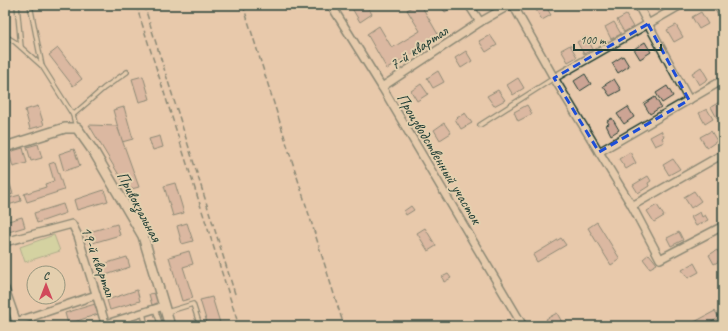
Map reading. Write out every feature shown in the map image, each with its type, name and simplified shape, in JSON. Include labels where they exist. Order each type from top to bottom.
[{"type":"street","name":"Производственный участок","points":[[331,5],[382,87],[523,326]]},
{"type":"street","points":[[469,5],[480,22]]},
{"type":"street","name":"7-й квартал","points":[[382,87],[480,22],[512,5]]},
{"type":"street","points":[[512,5],[554,78],[632,206],[660,259],[723,226]]},
{"type":"street","points":[[638,5],[690,100]]},
{"type":"street","points":[[554,78],[681,5]]},
{"type":"street","points":[[599,152],[723,80]]},
{"type":"street","points":[[5,146],[65,128],[77,128]]},
{"type":"street","name":"Привокзальная","points":[[77,128],[94,152],[143,236],[162,309],[170,326]]},
{"type":"street","points":[[632,206],[723,154]]},
{"type":"street","name":"19-й квартал","points":[[5,242],[72,224],[78,236],[104,325]]},
{"type":"street","points":[[5,290],[17,324],[96,295]]},
{"type":"street","points":[[104,325],[142,313],[162,309]]},
{"type":"lane","points":[[17,5],[21,47]]},
{"type":"lane","points":[[30,5],[42,66]]},
{"type":"lane","points":[[5,36],[21,47],[42,66],[73,115],[77,128]]},
{"type":"lane","points":[[73,115],[104,88],[127,72]]},
{"type":"lane","points":[[480,125],[554,78]]},
{"type":"lane","points":[[161,326],[162,309],[193,304],[200,326]]},
{"type":"lane","points":[[142,313],[146,326]]},
{"type":"highlighted area","points":[[648,24],[689,100],[599,152],[554,78]]},
{"type":"green space","points":[[54,235],[60,251],[25,262],[20,247]]},
{"type":"building","points":[[350,5],[366,5],[372,14],[360,22]]},
{"type":"building","points":[[415,5],[421,5],[440,38],[387,69],[367,34],[379,26],[392,48],[420,31],[407,10]]},
{"type":"building","points":[[440,5],[456,5],[445,12]]},
{"type":"building","points":[[540,5],[545,5],[551,15],[542,20],[535,8]]},
{"type":"building","points":[[654,5],[666,5],[666,6],[657,11]]},
{"type":"building","points":[[712,5],[723,5],[723,15],[719,17]]},
{"type":"building","points":[[701,12],[708,24],[699,29],[692,17]]},
{"type":"building","points":[[626,15],[633,27],[624,32],[617,20]]},
{"type":"building","points":[[614,22],[621,34],[611,39],[605,27]]},
{"type":"building","points":[[676,25],[683,37],[674,42],[667,30]]},
{"type":"building","points":[[490,35],[497,45],[486,52],[479,41]]},
{"type":"building","points":[[586,37],[593,49],[584,54],[577,42]]},
{"type":"building","points":[[645,42],[651,52],[640,59],[634,49]]},
{"type":"building","points":[[570,45],[577,57],[568,62],[561,50]]},
{"type":"building","points":[[58,48],[82,79],[73,86],[49,55]]},
{"type":"building","points":[[466,51],[472,61],[461,68],[455,58]]},
{"type":"building","points":[[623,56],[629,66],[618,73],[612,63]]},
{"type":"building","points":[[701,67],[708,79],[699,85],[692,73]]},
{"type":"building","points":[[438,71],[444,82],[433,88],[427,78]]},
{"type":"building","points":[[585,74],[591,84],[580,91],[574,81]]},
{"type":"building","points":[[143,76],[150,99],[139,102],[132,79]]},
{"type":"building","points":[[518,78],[524,88],[513,95],[507,85]]},
{"type":"building","points":[[614,79],[621,90],[610,96],[603,86]]},
{"type":"building","points":[[421,84],[428,94],[417,101],[411,91]]},
{"type":"building","points":[[667,86],[673,96],[662,103],[656,93]]},
{"type":"building","points":[[498,90],[505,100],[494,106],[487,96]]},
{"type":"building","points":[[655,97],[661,107],[650,114],[644,104]]},
{"type":"building","points":[[721,101],[723,105],[723,115],[717,118],[711,107]]},
{"type":"building","points":[[527,105],[532,114],[518,121],[514,112]]},
{"type":"building","points":[[38,106],[44,125],[30,129],[25,110]]},
{"type":"building","points":[[124,107],[133,139],[122,142],[113,110]]},
{"type":"building","points":[[628,107],[634,117],[624,124],[617,114]]},
{"type":"building","points":[[707,109],[713,119],[705,124],[699,113]]},
{"type":"building","points":[[465,113],[472,123],[461,129],[455,119]]},
{"type":"building","points":[[612,118],[619,130],[611,135],[606,125],[609,124],[607,121]]},
{"type":"building","points":[[444,123],[451,133],[440,140],[434,130]]},
{"type":"building","points":[[89,125],[117,126],[139,187],[128,190]]},
{"type":"building","points":[[661,131],[664,136],[662,138],[664,142],[655,146],[650,137]]},
{"type":"building","points":[[711,131],[717,141],[707,148],[700,137]]},
{"type":"building","points":[[160,136],[163,147],[153,150],[149,139]]},
{"type":"building","points":[[38,144],[42,158],[31,161],[27,147]]},
{"type":"building","points":[[23,148],[27,163],[13,167],[9,152]]},
{"type":"building","points":[[74,149],[80,166],[64,171],[59,154]]},
{"type":"building","points":[[630,152],[636,163],[626,169],[619,159]]},
{"type":"building","points":[[673,159],[680,169],[669,175],[663,165]]},
{"type":"building","points":[[55,162],[64,190],[27,202],[24,194],[46,187],[45,184],[54,181],[49,164]]},
{"type":"building","points":[[5,169],[13,194],[5,196]]},
{"type":"building","points":[[648,176],[651,181],[648,183],[649,186],[638,193],[633,185]]},
{"type":"building","points":[[175,183],[184,213],[173,216],[164,186]]},
{"type":"building","points":[[104,190],[108,201],[77,210],[74,200]]},
{"type":"building","points":[[694,191],[701,201],[691,208],[684,197]]},
{"type":"building","points":[[20,195],[21,201],[5,206],[5,199]]},
{"type":"building","points":[[63,204],[66,213],[37,223],[34,213]]},
{"type":"building","points":[[657,205],[664,216],[654,222],[647,211]]},
{"type":"building","points":[[411,206],[414,210],[406,215],[404,211]]},
{"type":"building","points":[[700,212],[702,217],[705,215],[708,220],[696,226],[691,217]]},
{"type":"building","points":[[22,217],[25,227],[5,233],[5,222]]},
{"type":"building","points":[[597,222],[620,259],[611,265],[588,228]]},
{"type":"building","points":[[187,223],[193,241],[182,244],[177,226]]},
{"type":"building","points":[[117,224],[120,235],[89,244],[86,233]]},
{"type":"building","points":[[425,228],[436,246],[428,251],[417,233]]},
{"type":"building","points":[[679,232],[683,240],[671,246],[667,238]]},
{"type":"building","points":[[561,238],[566,245],[537,262],[533,255]]},
{"type":"building","points":[[717,250],[720,255],[723,253],[723,259],[714,264],[709,255]]},
{"type":"building","points":[[189,251],[193,264],[183,267],[193,298],[182,301],[169,257]]},
{"type":"building","points":[[649,254],[657,264],[650,268],[643,259]]},
{"type":"building","points":[[127,257],[130,267],[100,277],[97,266]]},
{"type":"building","points":[[694,263],[699,272],[688,278],[682,270]]},
{"type":"building","points":[[448,274],[451,278],[444,282],[442,277]]},
{"type":"building","points":[[137,290],[140,301],[110,310],[107,300]]},
{"type":"building","points":[[155,293],[158,303],[152,305],[149,294]]},
{"type":"building","points":[[212,297],[221,326],[208,326],[200,300]]},
{"type":"building","points":[[95,304],[98,314],[68,324],[65,313]]},
{"type":"building","points":[[715,311],[719,318],[704,326],[687,326]]},
{"type":"building","points":[[557,313],[564,326],[550,326],[546,319]]},
{"type":"railway","points":[[136,5],[239,326]]},
{"type":"railway","points":[[144,5],[236,297]]},
{"type":"railway","points":[[243,5],[344,326]]}]
